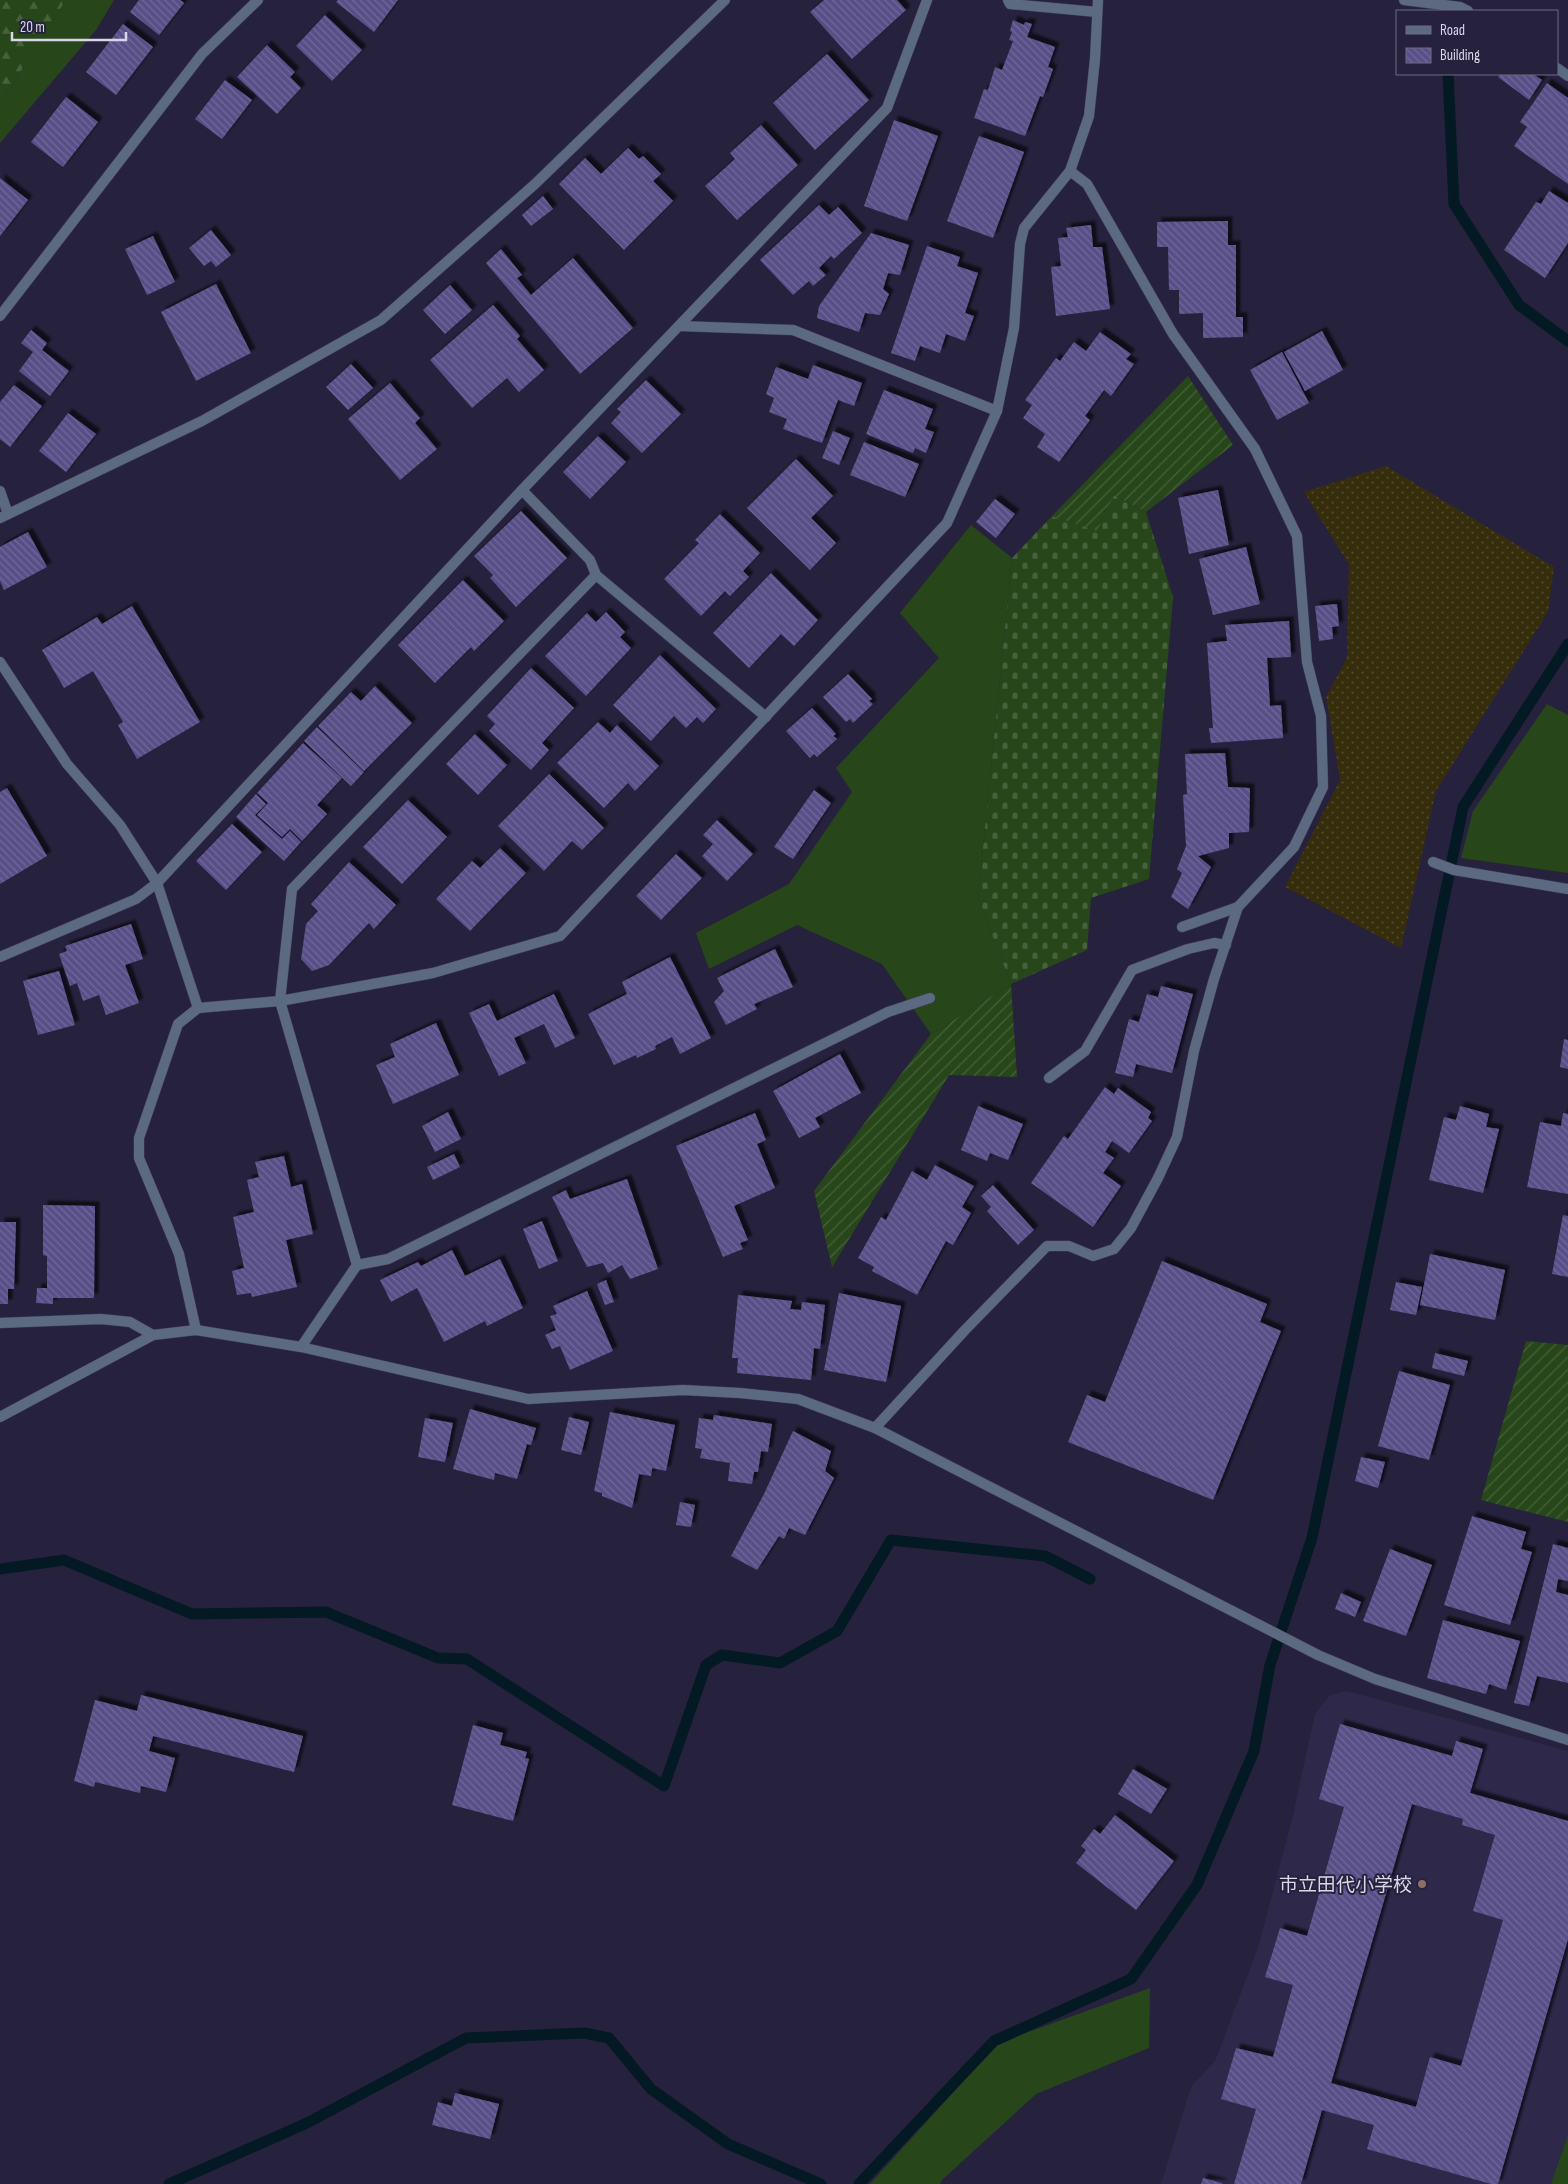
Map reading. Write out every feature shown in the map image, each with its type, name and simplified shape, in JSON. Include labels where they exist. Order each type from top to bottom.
[{"type":"street","points":[[0,316],[202,54],[258,0]]},
{"type":"street","points":[[0,491],[4,516],[202,421],[381,320],[535,184],[725,0]]},
{"type":"street","points":[[0,957],[136,899],[157,883],[522,490],[887,108],[927,0]]},
{"type":"street","points":[[1008,0],[1010,4],[1097,12]]},
{"type":"street","points":[[196,1330],[179,1254],[139,1158],[139,1138],[178,1024],[198,1008],[280,1001],[434,973],[560,936],[947,522],[997,411],[1014,328],[1020,244],[1024,228],[1070,171],[1088,116],[1095,59],[1098,0]]},
{"type":"street","points":[[1404,0],[1464,9]]},
{"type":"street","points":[[875,1428],[965,1330],[1047,1246],[1069,1246],[1093,1256],[1114,1249],[1131,1228],[1158,1178],[1177,1137],[1194,1051],[1238,907],[1294,847],[1323,787],[1321,716],[1307,662],[1297,536],[1255,449],[1173,334],[1087,184],[1070,171]]},
{"type":"street","points":[[679,326],[793,330],[997,411]]},
{"type":"street","points":[[522,490],[590,560],[596,575],[766,717]]},
{"type":"street","points":[[357,1265],[280,1001],[292,889],[596,575]]},
{"type":"street","points":[[0,662],[67,764],[120,825],[157,883],[198,1008]]},
{"type":"street","points":[[1433,862],[1454,870],[1568,889]]},
{"type":"street","points":[[1182,927],[1238,907]]},
{"type":"street","points":[[1049,1078],[1085,1051],[1132,970],[1188,949],[1214,943],[1226,945]]},
{"type":"street","points":[[301,1347],[357,1265],[388,1259],[888,1012],[930,998]]},
{"type":"street","points":[[0,1323],[101,1319],[130,1322],[153,1335]]},
{"type":"street","points":[[0,1417],[153,1335],[196,1330],[301,1347],[528,1400],[683,1390],[798,1399],[875,1428],[1292,1643],[1375,1680],[1568,1740]]},
{"type":"shaded area","name":"市立田代小学校","points":[[1347,1691],[1568,1751],[1568,2184],[1161,2184],[1191,2087],[1215,2061],[1258,1948],[1292,1820],[1315,1714],[1330,1695]]},
{"type":"green space","points":[[0,0],[66,0],[0,104]]},
{"type":"green space","points":[[66,0],[114,0],[96,30],[0,143],[0,104]]},
{"type":"green space","points":[[1188,376],[1233,445],[1146,512],[1114,495],[1097,531],[1052,516]]},
{"type":"green space","points":[[1114,495],[1146,512],[1173,597],[1149,879],[1091,898],[1087,950],[1011,984],[978,898],[1012,558],[1052,516],[1097,530]]},
{"type":"green space","points":[[971,525],[1012,558],[978,898],[1011,984],[931,1034],[882,964],[797,925],[709,969],[696,933],[789,884],[852,792],[836,768],[939,658],[900,613]]},
{"type":"green space","points":[[1547,704],[1568,715],[1568,873],[1461,858],[1473,811]]},
{"type":"green space","points":[[1011,984],[1017,1077],[949,1075],[832,1267],[814,1191],[931,1034]]},
{"type":"green space","points":[[1526,1341],[1568,1345],[1568,1522],[1481,1500]]},
{"type":"green space","points":[[1150,1988],[1149,2048],[1036,2094],[942,2180],[940,2184],[870,2184],[998,2043]]},
{"type":"green space","points":[[1568,2135],[1568,2184],[1551,2184]]},
{"type":"sand","points":[[1386,466],[1554,567],[1548,612],[1436,791],[1401,948],[1285,887],[1340,780],[1326,697],[1347,657],[1349,565],[1304,492]]},
{"type":"building","points":[[139,0],[180,0],[184,3],[159,35],[130,12]]},
{"type":"building","points":[[338,0],[398,0],[374,32],[336,2]]},
{"type":"building","points":[[824,0],[897,0],[906,10],[852,59],[810,12]]},
{"type":"building","points":[[325,15],[362,50],[332,81],[296,46]]},
{"type":"building","points":[[1013,20],[1024,25],[1025,22],[1032,24],[1027,37],[1055,47],[1048,67],[1053,69],[1043,97],[1040,96],[1025,136],[974,118],[984,89],[988,90],[995,67],[1002,70],[1013,41],[1009,40]]},
{"type":"building","points":[[123,24],[153,47],[116,95],[86,72]]},
{"type":"building","points":[[267,45],[295,72],[290,77],[301,88],[277,114],[237,77]]},
{"type":"building","points":[[827,54],[869,100],[815,150],[773,103]]},
{"type":"building","points":[[1500,75],[1534,75],[1542,80],[1529,100],[1498,77]]},
{"type":"building","points":[[225,80],[252,100],[222,139],[195,119]]},
{"type":"building","points":[[1547,83],[1568,98],[1568,184],[1514,146],[1527,127],[1520,122]]},
{"type":"building","points":[[66,97],[98,122],[63,167],[31,142]]},
{"type":"building","points":[[894,120],[938,136],[907,221],[864,206]]},
{"type":"building","points":[[761,125],[798,165],[737,220],[705,186],[735,159],[730,153]]},
{"type":"building","points":[[979,136],[1024,152],[993,238],[947,221]]},
{"type":"building","points":[[628,148],[639,159],[643,156],[661,174],[653,181],[673,201],[624,250],[559,184],[585,158],[601,174]]},
{"type":"building","points":[[0,178],[28,200],[0,236]]},
{"type":"building","points":[[1549,191],[1568,203],[1568,243],[1545,278],[1504,250],[1536,202],[1541,204]]},
{"type":"building","points":[[543,196],[553,209],[531,226],[522,215]]},
{"type":"building","points":[[819,205],[829,215],[838,207],[862,233],[834,259],[831,256],[819,268],[826,275],[813,286],[809,281],[793,295],[760,260]]},
{"type":"building","points":[[1228,221],[1228,245],[1236,245],[1236,317],[1243,317],[1243,337],[1203,338],[1203,313],[1179,314],[1179,290],[1169,290],[1168,247],[1157,247],[1157,222]]},
{"type":"building","points":[[1091,225],[1093,247],[1102,247],[1110,309],[1056,316],[1051,267],[1061,266],[1058,238],[1068,237],[1066,228]]},
{"type":"building","points":[[211,230],[231,255],[216,267],[211,261],[204,266],[189,248]]},
{"type":"building","points":[[871,233],[909,245],[900,275],[888,273],[883,289],[889,294],[880,315],[865,313],[859,332],[817,318],[819,306]]},
{"type":"building","points":[[153,236],[175,282],[147,295],[125,249]]},
{"type":"building","points":[[927,246],[960,257],[957,266],[978,273],[965,313],[974,316],[965,341],[946,334],[940,353],[920,346],[915,361],[891,353]]},
{"type":"building","points":[[501,249],[522,275],[517,278],[531,295],[573,258],[633,328],[580,374],[486,263]]},
{"type":"building","points":[[216,284],[251,353],[196,381],[161,312]]},
{"type":"building","points":[[450,285],[472,310],[445,334],[423,310]]},
{"type":"building","points":[[493,305],[520,336],[517,339],[544,370],[519,392],[507,378],[472,408],[430,360]]},
{"type":"building","points":[[31,330],[47,343],[42,350],[69,371],[50,396],[19,371],[33,352],[21,343]]},
{"type":"building","points":[[1322,331],[1343,370],[1305,391],[1284,352]]},
{"type":"building","points":[[1100,332],[1131,354],[1126,359],[1134,364],[1111,396],[1104,390],[1085,416],[1090,420],[1059,462],[1037,447],[1045,434],[1023,418],[1032,405],[1025,400],[1056,358],[1060,361],[1074,342],[1086,351]]},
{"type":"building","points":[[1282,352],[1309,403],[1277,420],[1250,370]]},
{"type":"building","points":[[351,364],[373,388],[348,410],[326,387]]},
{"type":"building","points":[[813,365],[862,383],[854,406],[838,400],[822,443],[783,429],[787,419],[769,412],[774,398],[766,394],[776,367],[808,379]]},
{"type":"building","points":[[646,380],[681,414],[642,453],[611,423],[621,412],[617,409]]},
{"type":"building","points":[[390,383],[420,418],[415,423],[437,449],[400,480],[348,419]]},
{"type":"building","points":[[14,385],[42,406],[10,447],[0,439],[0,402]]},
{"type":"building","points":[[884,390],[933,409],[925,429],[934,432],[926,453],[915,448],[913,453],[866,434]]},
{"type":"building","points":[[68,413],[96,434],[66,472],[39,451]]},
{"type":"building","points":[[833,431],[850,438],[839,465],[822,458]]},
{"type":"building","points":[[598,436],[626,462],[590,499],[563,472]]},
{"type":"building","points":[[864,442],[919,464],[905,497],[850,475]]},
{"type":"building","points":[[796,459],[833,496],[811,518],[836,543],[810,570],[747,508]]},
{"type":"building","points":[[1218,490],[1229,545],[1189,554],[1178,498]]},
{"type":"building","points":[[995,499],[1015,514],[996,538],[976,522]]},
{"type":"building","points":[[521,511],[567,558],[516,607],[490,578],[493,575],[474,556]]},
{"type":"building","points":[[720,514],[760,553],[743,571],[749,577],[730,596],[725,591],[701,616],[664,579],[699,543],[695,540]]},
{"type":"building","points":[[28,532],[47,567],[4,590],[0,581],[0,547]]},
{"type":"building","points":[[1246,547],[1260,604],[1213,615],[1199,559]]},
{"type":"building","points":[[771,573],[818,620],[794,646],[781,634],[749,668],[713,633]]},
{"type":"building","points":[[463,580],[504,621],[474,651],[471,647],[435,683],[398,645]]},
{"type":"building","points":[[1337,604],[1339,626],[1332,627],[1333,639],[1319,641],[1315,606]]},
{"type":"building","points":[[132,606],[200,722],[137,759],[118,725],[123,722],[93,671],[64,688],[42,650],[97,617],[102,624]]},
{"type":"building","points":[[606,612],[625,632],[620,637],[631,648],[586,696],[545,656],[587,613],[596,622]]},
{"type":"building","points":[[1289,621],[1291,657],[1267,658],[1270,706],[1281,705],[1283,738],[1211,743],[1209,728],[1213,728],[1207,643],[1227,641],[1225,625]]},
{"type":"building","points":[[660,655],[716,709],[703,723],[697,717],[686,728],[674,716],[651,741],[613,705]]},
{"type":"building","points":[[531,668],[574,708],[542,743],[549,750],[531,770],[489,731],[495,724],[487,716]]},
{"type":"building","points":[[848,674],[872,699],[869,701],[873,704],[853,723],[850,719],[846,722],[823,697]]},
{"type":"building","points":[[375,686],[412,723],[364,771],[318,726],[351,692],[361,701]]},
{"type":"building","points":[[812,708],[836,734],[833,736],[837,739],[817,757],[814,754],[810,758],[786,731]]},
{"type":"building","points":[[598,722],[610,733],[617,725],[659,766],[635,791],[628,783],[604,808],[557,763]]},
{"type":"building","points":[[317,727],[364,772],[351,786],[304,741]]},
{"type":"building","points":[[475,734],[507,765],[478,795],[446,764]]},
{"type":"building","points":[[303,743],[342,778],[317,805],[327,814],[302,841],[290,829],[282,837],[257,815],[268,803],[257,793]]},
{"type":"building","points":[[1225,753],[1228,787],[1250,788],[1249,832],[1229,833],[1229,848],[1198,856],[1211,867],[1188,909],[1171,897],[1182,873],[1177,869],[1186,846],[1183,795],[1187,794],[1185,754]]},
{"type":"building","points":[[549,774],[604,828],[582,850],[572,841],[544,871],[498,826]]},
{"type":"building","points":[[7,788],[47,856],[0,884],[0,792]]},
{"type":"building","points":[[814,790],[831,803],[793,859],[774,847]]},
{"type":"building","points":[[256,794],[266,804],[255,815],[282,839],[290,831],[301,842],[284,861],[236,817]]},
{"type":"building","points":[[408,800],[447,837],[402,884],[363,847]]},
{"type":"building","points":[[717,820],[753,854],[727,881],[702,856],[713,844],[703,835]]},
{"type":"building","points":[[232,824],[262,852],[226,890],[196,861]]},
{"type":"building","points":[[500,848],[526,873],[470,931],[436,899],[472,861],[480,868]]},
{"type":"building","points":[[676,854],[702,878],[661,920],[636,896]]},
{"type":"building","points":[[349,862],[396,905],[374,929],[369,923],[329,965],[312,971],[301,959],[306,924],[318,911],[311,904]]},
{"type":"building","points":[[131,924],[143,959],[125,965],[139,1003],[106,1015],[99,995],[83,1001],[77,983],[70,986],[59,954],[67,951],[65,946]]},
{"type":"building","points":[[775,949],[793,987],[754,1004],[757,1009],[726,1025],[714,1002],[724,991],[717,978]]},
{"type":"building","points":[[670,957],[711,1038],[680,1054],[672,1037],[655,1046],[656,1049],[637,1058],[636,1055],[614,1065],[588,1014],[627,994],[622,982]]},
{"type":"building","points":[[59,971],[75,1025],[38,1035],[23,981]]},
{"type":"building","points":[[1161,986],[1193,994],[1172,1073],[1136,1064],[1133,1077],[1115,1073],[1129,1019],[1139,1022],[1147,994],[1158,997]]},
{"type":"building","points":[[554,994],[575,1038],[555,1048],[544,1024],[514,1038],[526,1063],[499,1076],[469,1013],[489,1004],[497,1021]]},
{"type":"building","points":[[436,1023],[459,1075],[393,1104],[376,1065],[395,1057],[390,1044]]},
{"type":"building","points":[[1564,1039],[1568,1040],[1568,1069],[1560,1067]]},
{"type":"building","points":[[840,1054],[861,1093],[815,1118],[820,1127],[799,1138],[773,1091]]},
{"type":"building","points":[[1105,1087],[1114,1094],[1118,1088],[1151,1112],[1148,1118],[1152,1121],[1129,1153],[1112,1141],[1105,1152],[1114,1158],[1103,1173],[1121,1186],[1093,1227],[1031,1183],[1064,1136],[1068,1139]]},
{"type":"building","points":[[978,1106],[1023,1124],[1008,1160],[990,1153],[987,1161],[961,1150]]},
{"type":"building","points":[[1460,1106],[1489,1114],[1486,1127],[1499,1129],[1483,1193],[1429,1180],[1444,1117],[1456,1120]]},
{"type":"building","points":[[448,1112],[461,1139],[435,1152],[422,1126]]},
{"type":"building","points":[[755,1113],[766,1140],[757,1144],[775,1188],[734,1206],[748,1240],[740,1243],[743,1249],[723,1257],[676,1146]]},
{"type":"building","points":[[1563,1113],[1568,1114],[1568,1194],[1527,1187],[1540,1122],[1561,1126]]},
{"type":"building","points":[[454,1154],[460,1167],[433,1180],[427,1167]]},
{"type":"building","points":[[284,1156],[291,1187],[302,1184],[313,1234],[286,1240],[297,1287],[252,1297],[251,1293],[237,1295],[232,1271],[244,1268],[233,1217],[254,1212],[247,1180],[259,1177],[255,1162]]},
{"type":"building","points":[[935,1165],[974,1186],[962,1207],[971,1213],[953,1245],[946,1241],[917,1295],[872,1271],[874,1267],[858,1258],[881,1217],[886,1220],[912,1171],[927,1180]]},
{"type":"building","points":[[627,1179],[658,1269],[630,1279],[622,1265],[608,1273],[603,1263],[587,1267],[552,1197],[566,1190],[570,1199]]},
{"type":"building","points":[[993,1185],[1034,1230],[1018,1245],[987,1211],[991,1207],[981,1196]]},
{"type":"building","points":[[43,1205],[95,1206],[94,1298],[53,1298],[53,1304],[36,1303],[37,1288],[47,1288],[47,1256],[43,1255]]},
{"type":"building","points":[[1563,1215],[1568,1216],[1568,1277],[1552,1274]]},
{"type":"building","points":[[542,1221],[558,1261],[539,1269],[523,1229]]},
{"type":"building","points":[[0,1222],[16,1222],[14,1289],[8,1289],[8,1304],[0,1304]]},
{"type":"building","points":[[452,1250],[465,1276],[500,1259],[523,1308],[487,1326],[485,1321],[444,1342],[417,1288],[391,1302],[380,1280],[418,1262],[421,1266]]},
{"type":"building","points":[[1430,1254],[1505,1270],[1495,1320],[1420,1305]]},
{"type":"building","points":[[1162,1261],[1267,1304],[1260,1322],[1281,1331],[1213,1500],[1068,1442],[1087,1395],[1105,1402]]},
{"type":"building","points":[[606,1280],[614,1302],[605,1305],[597,1284]]},
{"type":"building","points":[[1396,1282],[1422,1287],[1416,1315],[1390,1310]]},
{"type":"building","points":[[587,1291],[613,1351],[570,1370],[560,1346],[552,1349],[545,1335],[556,1330],[550,1316],[557,1314],[553,1306]]},
{"type":"building","points":[[839,1293],[901,1306],[886,1382],[824,1370]]},
{"type":"building","points":[[738,1295],[792,1301],[790,1309],[801,1310],[802,1302],[825,1305],[820,1349],[814,1348],[811,1380],[737,1373],[738,1358],[732,1358]]},
{"type":"building","points":[[1435,1353],[1468,1361],[1464,1376],[1432,1368]]},
{"type":"building","points":[[1399,1371],[1450,1385],[1429,1460],[1378,1446]]},
{"type":"building","points":[[470,1409],[536,1428],[531,1445],[527,1444],[517,1479],[495,1473],[494,1480],[453,1469]]},
{"type":"building","points":[[610,1412],[675,1425],[666,1471],[652,1468],[651,1476],[639,1474],[632,1508],[594,1491]]},
{"type":"building","points":[[714,1415],[772,1424],[768,1452],[761,1451],[758,1472],[754,1472],[752,1484],[728,1481],[730,1463],[700,1458],[702,1449],[695,1448],[699,1418],[713,1420]]},
{"type":"building","points":[[569,1417],[589,1422],[581,1455],[561,1450]]},
{"type":"building","points":[[425,1418],[453,1423],[445,1462],[418,1457]]},
{"type":"building","points":[[793,1431],[831,1451],[825,1471],[834,1478],[805,1535],[789,1528],[784,1539],[779,1536],[757,1570],[731,1556],[764,1494]]},
{"type":"building","points":[[1361,1457],[1385,1462],[1378,1488],[1355,1481]]},
{"type":"building","points":[[680,1502],[695,1505],[691,1527],[676,1525]]},
{"type":"building","points":[[1472,1516],[1526,1532],[1521,1549],[1532,1552],[1510,1625],[1444,1605]]},
{"type":"building","points":[[1553,1544],[1568,1548],[1568,1581],[1558,1579],[1556,1592],[1568,1595],[1568,1683],[1537,1676],[1529,1706],[1514,1703]]},
{"type":"building","points":[[1390,1549],[1432,1565],[1406,1636],[1363,1621]]},
{"type":"building","points":[[1341,1593],[1361,1602],[1355,1617],[1335,1609]]},
{"type":"building","points":[[1443,1620],[1520,1641],[1506,1690],[1489,1684],[1486,1694],[1427,1678]]},
{"type":"building","points":[[141,1695],[303,1736],[294,1772],[153,1736],[149,1751],[175,1758],[166,1792],[141,1786],[140,1793],[95,1782],[94,1787],[74,1781],[95,1700],[137,1711]]},
{"type":"building","points":[[1340,1724],[1452,1756],[1456,1741],[1483,1749],[1470,1793],[1568,1821],[1568,1939],[1498,2184],[1491,2184],[1367,2149],[1374,2125],[1322,2110],[1301,2184],[1234,2184],[1256,2109],[1221,2099],[1236,2048],[1273,2057],[1293,1985],[1265,1977],[1280,1928],[1307,1936],[1344,1807],[1319,1799]],"holes":[[[1412,1804],[1463,1819],[1462,1825],[1495,1835],[1473,1911],[1503,1920],[1461,2066],[1430,2057],[1416,2107],[1331,2083]]]},
{"type":"building","points":[[473,1725],[503,1733],[500,1745],[527,1752],[525,1758],[529,1759],[513,1821],[452,1805]]},
{"type":"building","points":[[1133,1769],[1167,1789],[1151,1814],[1118,1794]]},
{"type":"building","points":[[1115,1815],[1174,1861],[1136,1910],[1076,1863],[1086,1850],[1081,1846],[1094,1829],[1100,1834]]},
{"type":"building","points":[[455,2093],[499,2104],[490,2139],[432,2125],[438,2102],[452,2106]]},
{"type":"building","points":[[1203,2178],[1222,2183],[1222,2184],[1201,2184]]},
{"type":"waterway","points":[[1448,75],[1454,204],[1519,305],[1568,341]]},
{"type":"waterway","points":[[859,2184],[994,2041],[1131,1979],[1197,1885],[1254,1751],[1270,1665],[1312,1538],[1463,807],[1568,644]]},
{"type":"waterway","points":[[0,1569],[64,1560],[192,1614],[326,1612],[438,1658],[467,1659],[664,1786],[706,1665],[722,1655],[780,1663],[837,1631],[891,1540],[1045,1556],[1090,1579]]},
{"type":"waterway","points":[[169,2184],[307,2123],[466,2038],[584,2033],[609,2038],[651,2089],[728,2144],[821,2184]]},
{"type":"place","name":"市立田代小学校","points":[[1422,1884]]}]
